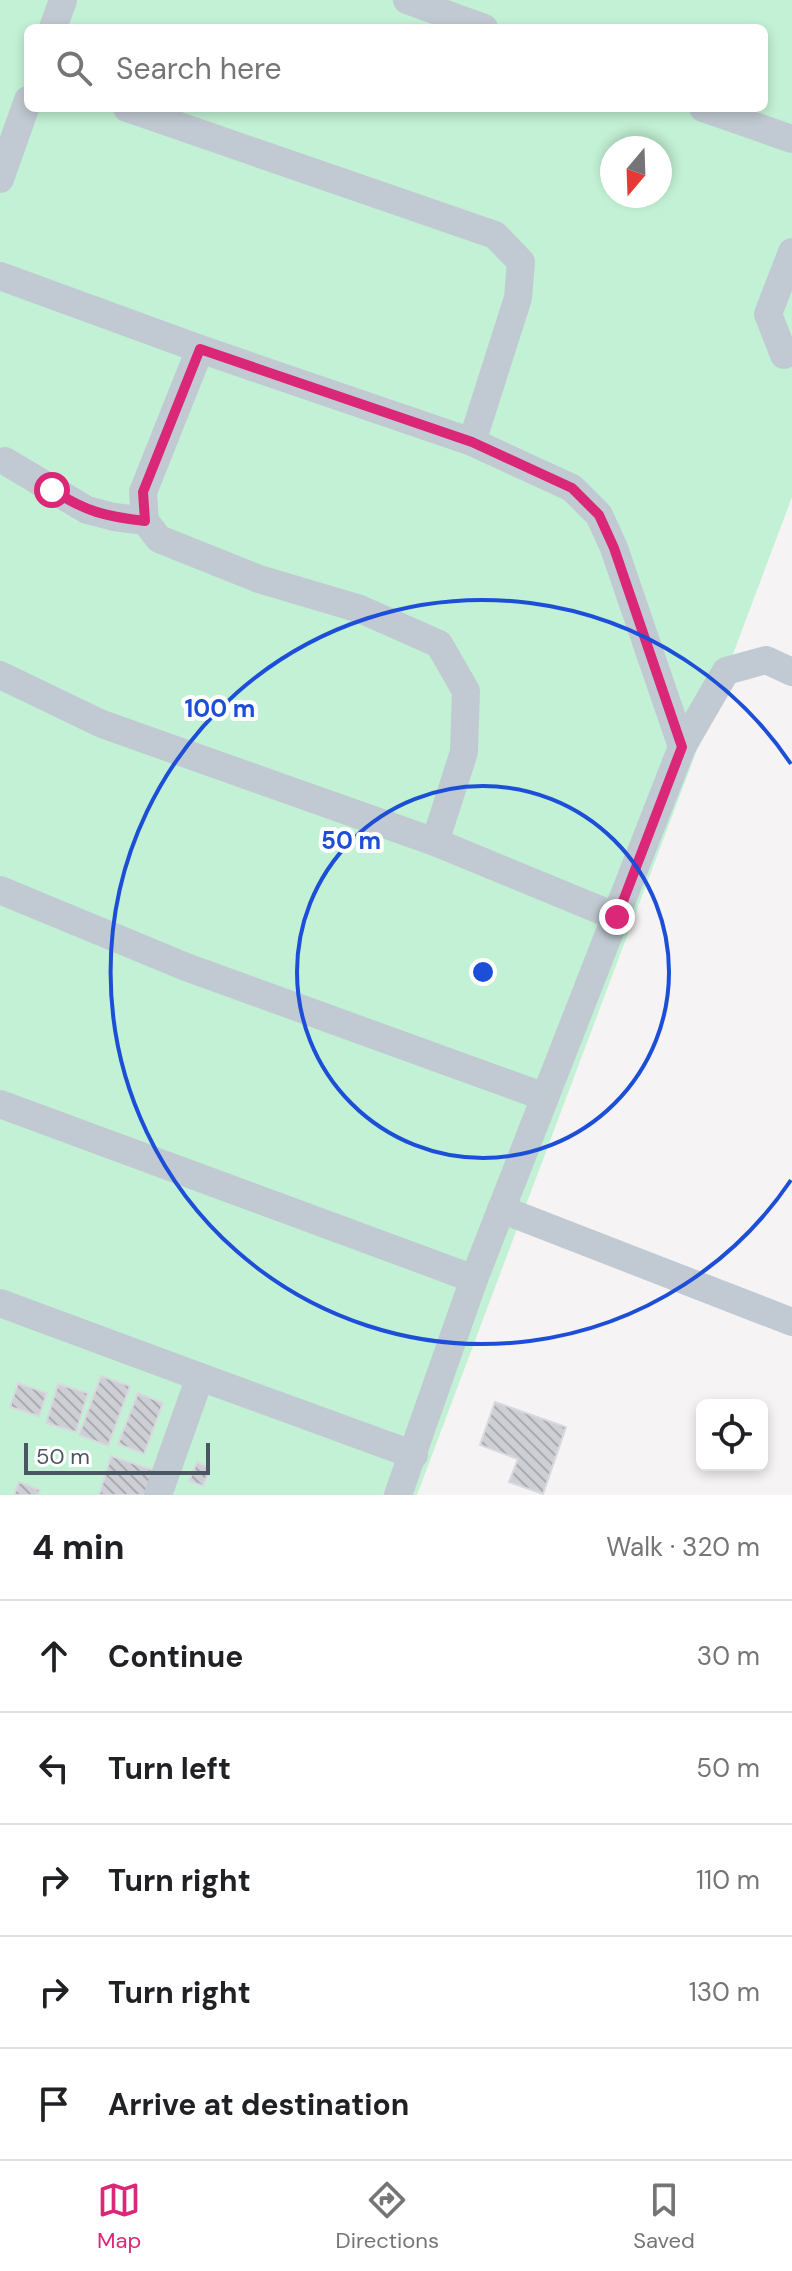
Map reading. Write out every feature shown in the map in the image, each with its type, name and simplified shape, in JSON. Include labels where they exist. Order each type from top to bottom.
[{"type":"street","points":[[54,24],[63,0]]},
{"type":"street","points":[[407,0],[473,24]]},
{"type":"street","points":[[0,179],[24,111]]},
{"type":"street","points":[[139,112],[495,235],[521,262],[518,298],[472,442]]},
{"type":"street","points":[[714,112],[792,139]]},
{"type":"street","points":[[784,355],[768,314],[792,252]]},
{"type":"street","points":[[0,276],[200,349],[472,442],[572,488],[599,515],[614,548],[682,747]]},
{"type":"street","points":[[200,349],[143,492],[145,521],[159,539],[259,579],[360,609],[439,644],[466,691],[464,752],[435,842]]},
{"type":"street","points":[[5,461],[87,510],[145,521]]},
{"type":"street","points":[[398,1495],[474,1279],[682,747],[726,671],[766,660],[792,672]]},
{"type":"street","points":[[0,675],[102,724],[435,842],[617,917]]},
{"type":"street","points":[[0,890],[186,967],[545,1097]]},
{"type":"street","points":[[0,1104],[474,1279]]},
{"type":"street","points":[[501,1209],[792,1322]]},
{"type":"street","points":[[0,1303],[414,1455]]},
{"type":"street","points":[[158,1495],[200,1377]]},
{"type":"green space","points":[[0,0],[792,0],[792,497],[417,1495],[0,1495]]},
{"type":"building","points":[[101,1376],[130,1386],[108,1446],[79,1435]]},
{"type":"building","points":[[18,1383],[47,1393],[39,1416],[10,1407]]},
{"type":"building","points":[[58,1384],[88,1393],[76,1432],[46,1423]]},
{"type":"building","points":[[138,1393],[163,1403],[144,1454],[118,1444]]},
{"type":"building","points":[[495,1402],[566,1427],[543,1494],[509,1482],[518,1459],[480,1445]]},
{"type":"building","points":[[111,1456],[153,1470],[146,1495],[99,1495]]},
{"type":"building","points":[[197,1462],[210,1468],[203,1486],[189,1481]]},
{"type":"building","points":[[19,1482],[40,1490],[38,1495],[14,1495]]},
{"type":"route","points":[[52,490],[87,510],[145,521],[143,492],[200,349],[472,442],[572,488],[599,515],[614,548],[682,747],[617,917]]}]
